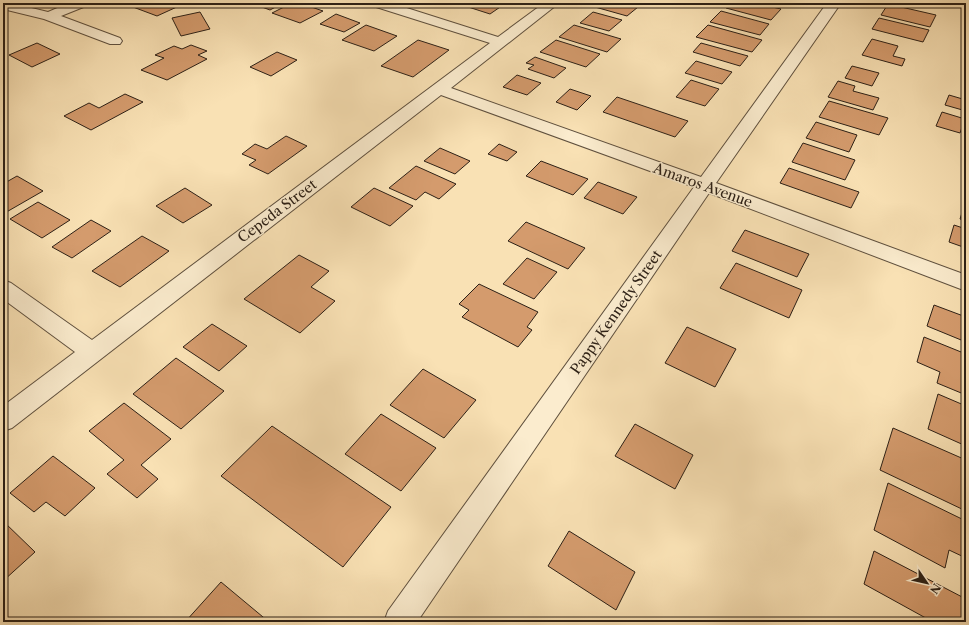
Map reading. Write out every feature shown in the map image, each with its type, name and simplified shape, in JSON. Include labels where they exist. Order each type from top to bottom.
[{"type":"street","points":[[50,16],[81,3]]},
{"type":"street","points":[[378,3],[500,42]]},
{"type":"street","name":"Cepeda Street","points":[[3,420],[552,3]]},
{"type":"street","name":"Pappy Kennedy Street","points":[[399,622],[704,185],[834,3]]},
{"type":"street","points":[[3,5],[50,16],[115,41]]},
{"type":"street","name":"Amaros Avenue","points":[[439,89],[704,185],[966,283]]},
{"type":"street","points":[[3,288],[92,352]]},
{"type":"building","points":[[141,3],[172,3],[179,6],[157,16],[133,7]]},
{"type":"building","points":[[251,3],[283,3],[270,10]]},
{"type":"building","points":[[292,3],[300,3],[323,11],[300,23],[272,13]]},
{"type":"building","points":[[506,3],[490,14],[459,4]]},
{"type":"building","points":[[601,3],[624,3],[638,7],[627,16],[595,7]]},
{"type":"building","points":[[731,3],[755,3],[781,9],[771,20],[726,8]]},
{"type":"building","points":[[888,4],[936,15],[930,27],[881,15]]},
{"type":"building","points":[[721,11],[769,24],[760,35],[710,22]]},
{"type":"building","points":[[200,12],[210,29],[181,36],[172,18]]},
{"type":"building","points":[[593,12],[622,20],[609,31],[580,23]]},
{"type":"building","points":[[336,14],[360,23],[344,32],[320,24]]},
{"type":"building","points":[[879,18],[929,30],[923,42],[872,29]]},
{"type":"building","points":[[366,25],[397,36],[374,51],[342,40]]},
{"type":"building","points":[[574,25],[621,39],[607,52],[559,37]]},
{"type":"building","points":[[708,25],[762,40],[752,52],[696,37]]},
{"type":"building","points":[[872,39],[898,46],[893,56],[905,59],[902,66],[862,55]]},
{"type":"building","points":[[418,40],[449,50],[413,77],[381,66]]},
{"type":"building","points":[[556,40],[600,54],[586,67],[540,52]]},
{"type":"building","points":[[37,43],[60,54],[32,67],[9,55]]},
{"type":"building","points":[[701,43],[748,56],[740,66],[693,52]]},
{"type":"building","points":[[191,45],[207,51],[198,55],[207,59],[167,80],[141,70],[164,58],[155,55],[174,46],[182,49]]},
{"type":"building","points":[[277,52],[297,60],[271,76],[250,67]]},
{"type":"building","points":[[535,57],[566,68],[554,78],[528,69],[534,65],[526,63]]},
{"type":"building","points":[[696,61],[732,72],[722,84],[685,73]]},
{"type":"building","points":[[852,66],[879,73],[872,86],[845,78]]},
{"type":"building","points":[[517,75],[541,83],[527,95],[503,87]]},
{"type":"building","points":[[691,80],[719,89],[705,106],[676,97]]},
{"type":"building","points":[[838,81],[855,86],[853,91],[879,98],[873,110],[828,97]]},
{"type":"building","points":[[570,89],[591,96],[577,110],[556,102]]},
{"type":"building","points":[[125,94],[143,102],[91,130],[64,116],[89,103],[99,108]]},
{"type":"building","points":[[949,95],[966,100],[966,111],[945,105]]},
{"type":"building","points":[[617,97],[688,121],[675,137],[603,112]]},
{"type":"building","points":[[829,101],[888,118],[879,135],[819,117]]},
{"type":"building","points":[[942,112],[965,119],[960,133],[936,126]]},
{"type":"building","points":[[816,122],[857,135],[849,152],[806,138]]},
{"type":"building","points":[[286,136],[307,146],[268,174],[249,165],[256,160],[242,154],[255,144],[267,149]]},
{"type":"building","points":[[803,143],[855,160],[845,180],[792,162]]},
{"type":"building","points":[[499,144],[517,152],[507,161],[488,154]]},
{"type":"building","points":[[440,148],[470,161],[455,174],[424,161]]},
{"type":"building","points":[[541,161],[588,179],[573,195],[526,176]]},
{"type":"building","points":[[416,166],[456,184],[439,199],[425,192],[416,200],[389,188]]},
{"type":"building","points":[[789,168],[859,192],[851,208],[780,183]]},
{"type":"building","points":[[17,176],[43,191],[3,214],[3,184]]},
{"type":"building","points":[[598,182],[637,197],[623,214],[584,198]]},
{"type":"building","points":[[185,188],[212,205],[183,223],[156,206]]},
{"type":"building","points":[[374,188],[413,206],[390,226],[351,207]]},
{"type":"building","points":[[966,200],[966,221],[960,219]]},
{"type":"building","points":[[38,202],[70,220],[42,238],[10,219]]},
{"type":"building","points":[[91,220],[111,231],[72,258],[52,247]]},
{"type":"building","points":[[526,222],[585,248],[568,269],[508,241]]},
{"type":"building","points":[[954,225],[966,229],[966,248],[949,242]]},
{"type":"building","points":[[745,230],[809,254],[797,277],[732,251]]},
{"type":"building","points":[[142,236],[169,251],[120,287],[92,271]]},
{"type":"building","points":[[299,255],[329,271],[311,287],[335,301],[300,333],[244,299]]},
{"type":"building","points":[[527,258],[557,272],[534,299],[503,284]]},
{"type":"building","points":[[736,263],[802,290],[789,318],[720,288]]},
{"type":"building","points":[[479,284],[538,312],[527,327],[532,330],[518,347],[462,317],[469,310],[459,304]]},
{"type":"building","points":[[934,305],[966,317],[966,342],[927,326]]},
{"type":"building","points":[[212,324],[247,346],[219,371],[183,347]]},
{"type":"building","points":[[687,327],[736,349],[715,387],[665,363]]},
{"type":"building","points":[[924,337],[966,354],[966,395],[937,383],[940,372],[917,362]]},
{"type":"building","points":[[176,358],[224,391],[181,429],[133,394]]},
{"type":"building","points":[[423,369],[476,400],[444,438],[390,405]]},
{"type":"building","points":[[938,394],[966,406],[966,446],[928,429]]},
{"type":"building","points":[[124,403],[171,439],[141,465],[158,479],[137,498],[107,474],[124,460],[89,431]]},
{"type":"building","points":[[381,414],[436,448],[401,491],[345,454]]},
{"type":"building","points":[[635,424],[693,455],[675,489],[615,456]]},
{"type":"building","points":[[272,426],[391,507],[343,567],[221,476]]},
{"type":"building","points":[[893,428],[966,460],[966,511],[880,470]]},
{"type":"building","points":[[53,456],[95,488],[65,516],[46,502],[34,512],[10,493]]},
{"type":"building","points":[[888,483],[966,521],[966,558],[949,550],[945,568],[874,530]]},
{"type":"building","points":[[3,521],[35,552],[3,581]]},
{"type":"building","points":[[569,531],[635,572],[616,610],[548,566]]},
{"type":"building","points":[[874,551],[966,599],[963,622],[933,622],[864,584]]},
{"type":"building","points":[[221,582],[269,622],[185,622]]}]
